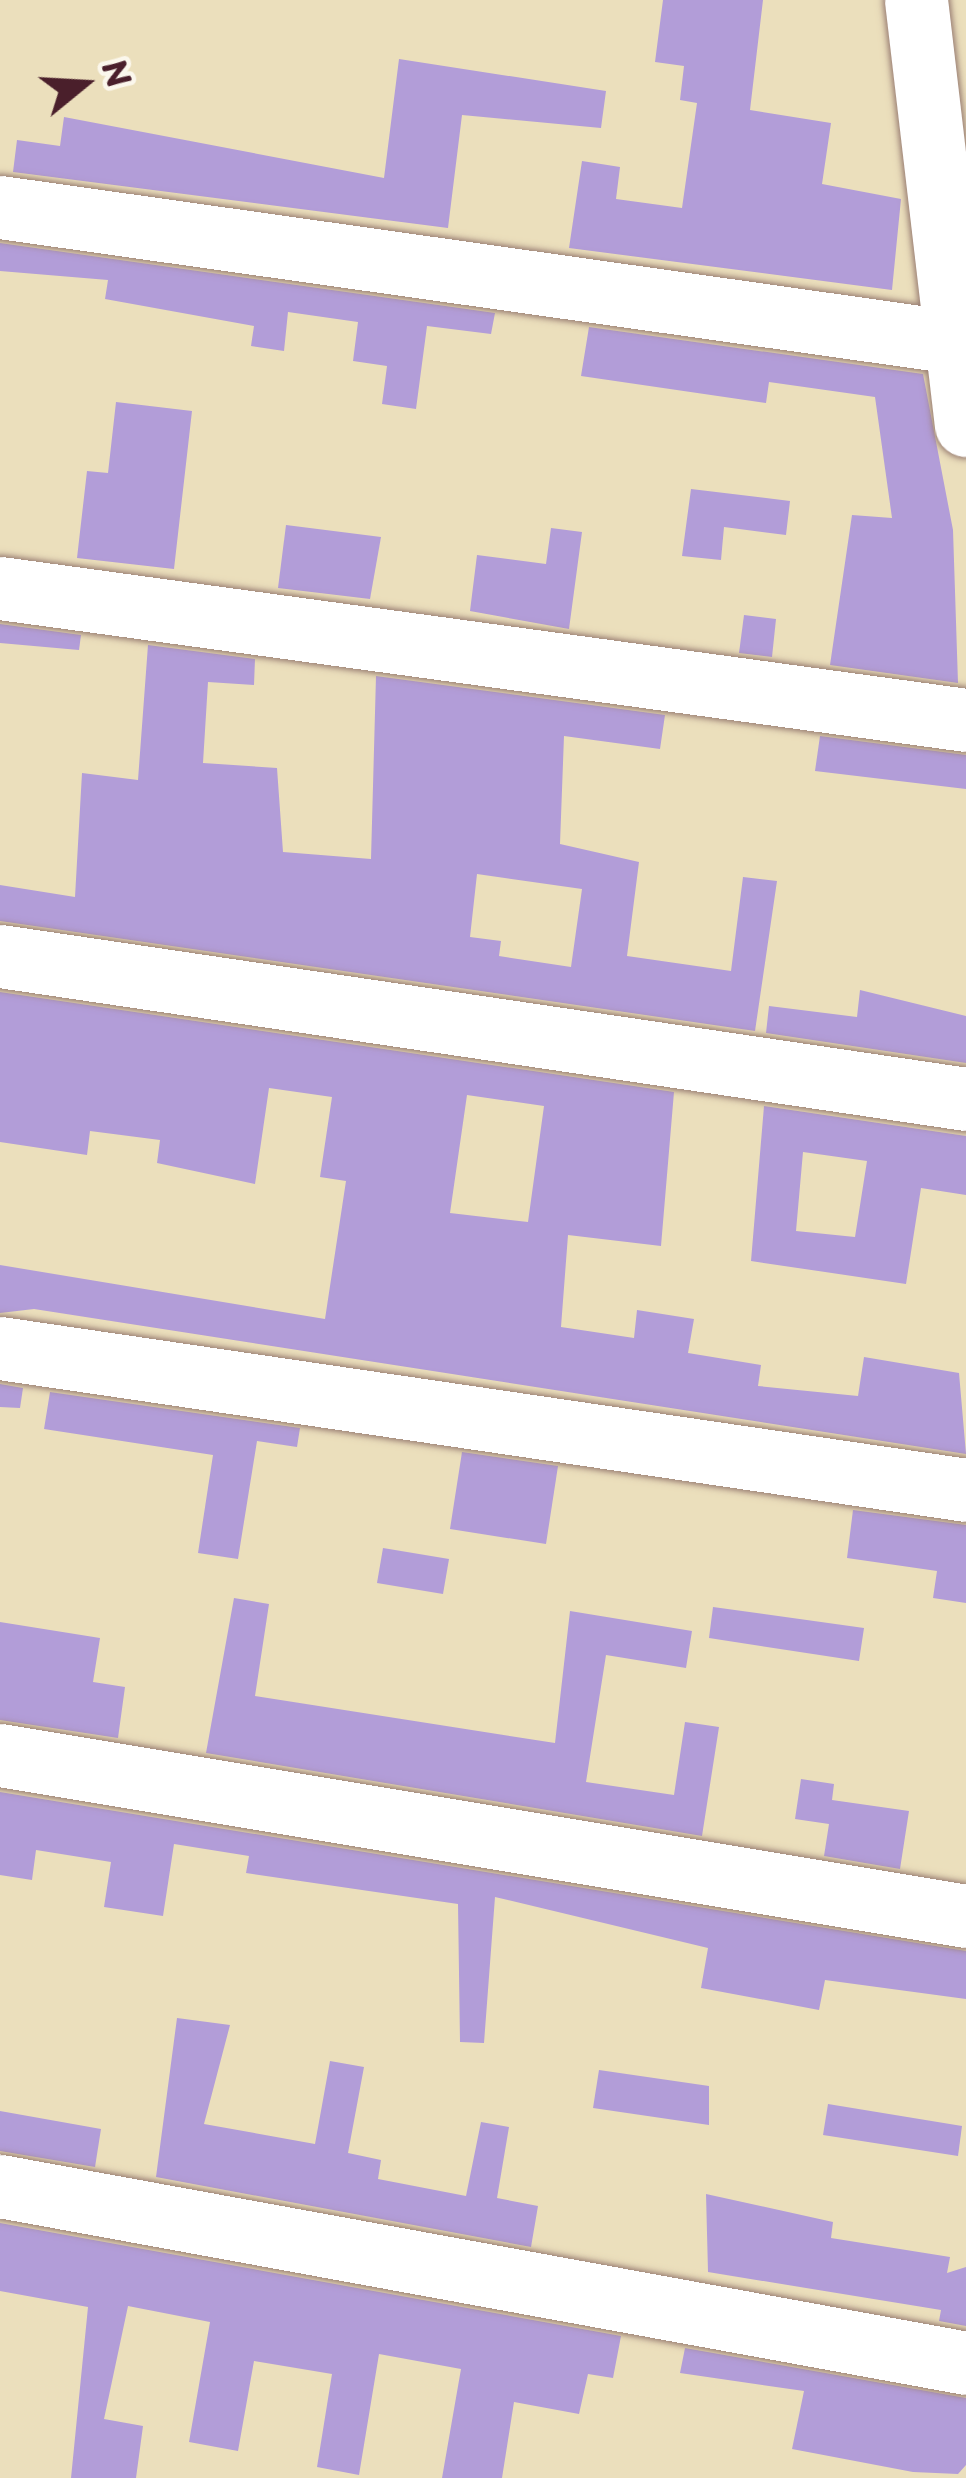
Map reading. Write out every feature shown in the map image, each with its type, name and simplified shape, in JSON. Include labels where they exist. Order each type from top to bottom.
[{"type":"street","points":[[916,0],[966,424]]},
{"type":"street","points":[[0,207],[955,342]]},
{"type":"street","points":[[0,588],[966,720]]},
{"type":"street","points":[[0,956],[966,1099]]},
{"type":"street","points":[[0,1348],[966,1490]]},
{"type":"street","points":[[0,1755],[966,1916]]},
{"type":"street","points":[[0,2186],[966,2363]]},
{"type":"building","points":[[663,0],[763,0],[750,110],[831,123],[822,184],[901,199],[892,290],[569,248],[582,161],[620,167],[616,199],[682,208],[697,103],[680,100],[684,66],[655,62]]},
{"type":"building","points":[[399,59],[606,91],[601,128],[462,115],[448,228],[13,172],[17,140],[60,146],[64,117],[384,178]]},
{"type":"building","points":[[0,243],[495,313],[491,334],[427,326],[416,409],[382,404],[387,366],[353,361],[358,322],[288,312],[284,351],[251,346],[254,326],[105,299],[108,280],[0,271]]},
{"type":"building","points":[[589,327],[923,374],[953,530],[958,683],[830,665],[852,515],[892,518],[875,397],[769,382],[766,403],[581,376]]},
{"type":"building","points":[[116,402],[192,411],[174,569],[77,558],[87,471],[108,473]]},
{"type":"building","points":[[691,489],[790,501],[786,535],[724,527],[721,560],[682,556]]},
{"type":"building","points":[[286,525],[381,537],[370,599],[278,588]]},
{"type":"building","points":[[551,528],[582,532],[569,629],[470,611],[477,555],[546,564]]},
{"type":"building","points":[[744,615],[776,619],[772,657],[739,653]]},
{"type":"building","points":[[0,624],[81,635],[79,650],[0,643]]},
{"type":"building","points":[[148,645],[255,659],[254,685],[208,682],[203,763],[277,768],[283,852],[371,859],[376,676],[665,715],[660,749],[564,736],[560,844],[639,862],[627,956],[731,971],[743,877],[777,881],[755,1031],[0,921],[0,885],[75,897],[82,773],[138,780]],"holes":[[[477,874],[582,889],[571,967],[499,956],[501,941],[470,937]]]},
{"type":"building","points":[[820,736],[966,755],[966,789],[815,771]]},
{"type":"building","points":[[860,990],[966,1016],[966,1063],[766,1033],[769,1006],[857,1017]]},
{"type":"building","points":[[0,992],[674,1092],[661,1246],[568,1235],[561,1327],[634,1338],[637,1310],[694,1319],[688,1353],[761,1365],[758,1386],[858,1396],[864,1357],[959,1373],[966,1454],[34,1309],[0,1313],[0,1265],[325,1319],[346,1181],[320,1177],[332,1097],[269,1088],[255,1184],[157,1163],[160,1140],[90,1131],[87,1155],[0,1142]],"holes":[[[467,1095],[544,1106],[528,1222],[450,1213]]]},
{"type":"building","points":[[764,1106],[966,1136],[966,1195],[921,1188],[906,1284],[751,1261]],"holes":[[[803,1152],[867,1161],[855,1237],[796,1231]]]},
{"type":"building","points":[[0,1384],[23,1388],[20,1408],[0,1407]]},
{"type":"building","points":[[50,1392],[300,1428],[297,1447],[257,1441],[238,1559],[198,1553],[213,1455],[44,1429]]},
{"type":"building","points":[[462,1452],[558,1466],[546,1544],[450,1529]]},
{"type":"building","points":[[853,1510],[966,1525],[966,1603],[933,1598],[937,1571],[847,1558]]},
{"type":"building","points":[[383,1548],[449,1559],[443,1594],[377,1583]]},
{"type":"building","points":[[234,1598],[269,1604],[255,1696],[555,1743],[570,1611],[692,1631],[686,1668],[606,1655],[586,1782],[674,1795],[685,1722],[719,1727],[702,1836],[206,1753]]},
{"type":"building","points":[[713,1607],[864,1628],[859,1661],[709,1638]]},
{"type":"building","points":[[0,1622],[100,1638],[93,1682],[125,1687],[118,1738],[0,1720]]},
{"type":"building","points":[[801,1779],[834,1784],[832,1800],[909,1811],[900,1869],[824,1856],[829,1824],[795,1819]]},
{"type":"building","points":[[0,1792],[966,1951],[966,1999],[825,1980],[819,2010],[701,1988],[708,1948],[495,1897],[484,2043],[460,2042],[458,1904],[246,1873],[249,1856],[174,1844],[163,1916],[104,1907],[111,1862],[36,1850],[32,1880],[0,1875]]},
{"type":"building","points":[[177,2018],[230,2025],[204,2124],[315,2144],[330,2061],[364,2067],[348,2153],[381,2160],[378,2179],[466,2196],[481,2122],[509,2127],[497,2198],[538,2206],[531,2247],[156,2177]]},
{"type":"building","points":[[599,2070],[709,2086],[709,2125],[593,2108]]},
{"type":"building","points":[[828,2104],[962,2126],[958,2156],[823,2135]]},
{"type":"building","points":[[0,2111],[101,2129],[95,2167],[0,2151]]},
{"type":"building","points":[[706,2194],[833,2222],[831,2238],[950,2257],[947,2273],[966,2267],[966,2326],[939,2321],[941,2310],[708,2272]]},
{"type":"building","points":[[0,2223],[621,2336],[613,2378],[588,2374],[579,2414],[514,2402],[502,2478],[442,2478],[461,2369],[379,2354],[359,2475],[317,2467],[332,2374],[254,2361],[238,2451],[189,2442],[210,2322],[128,2306],[104,2419],[143,2426],[136,2478],[71,2478],[88,2307],[0,2291]]},
{"type":"building","points":[[685,2348],[966,2398],[966,2465],[958,2474],[913,2472],[792,2449],[804,2391],[680,2373]]}]
